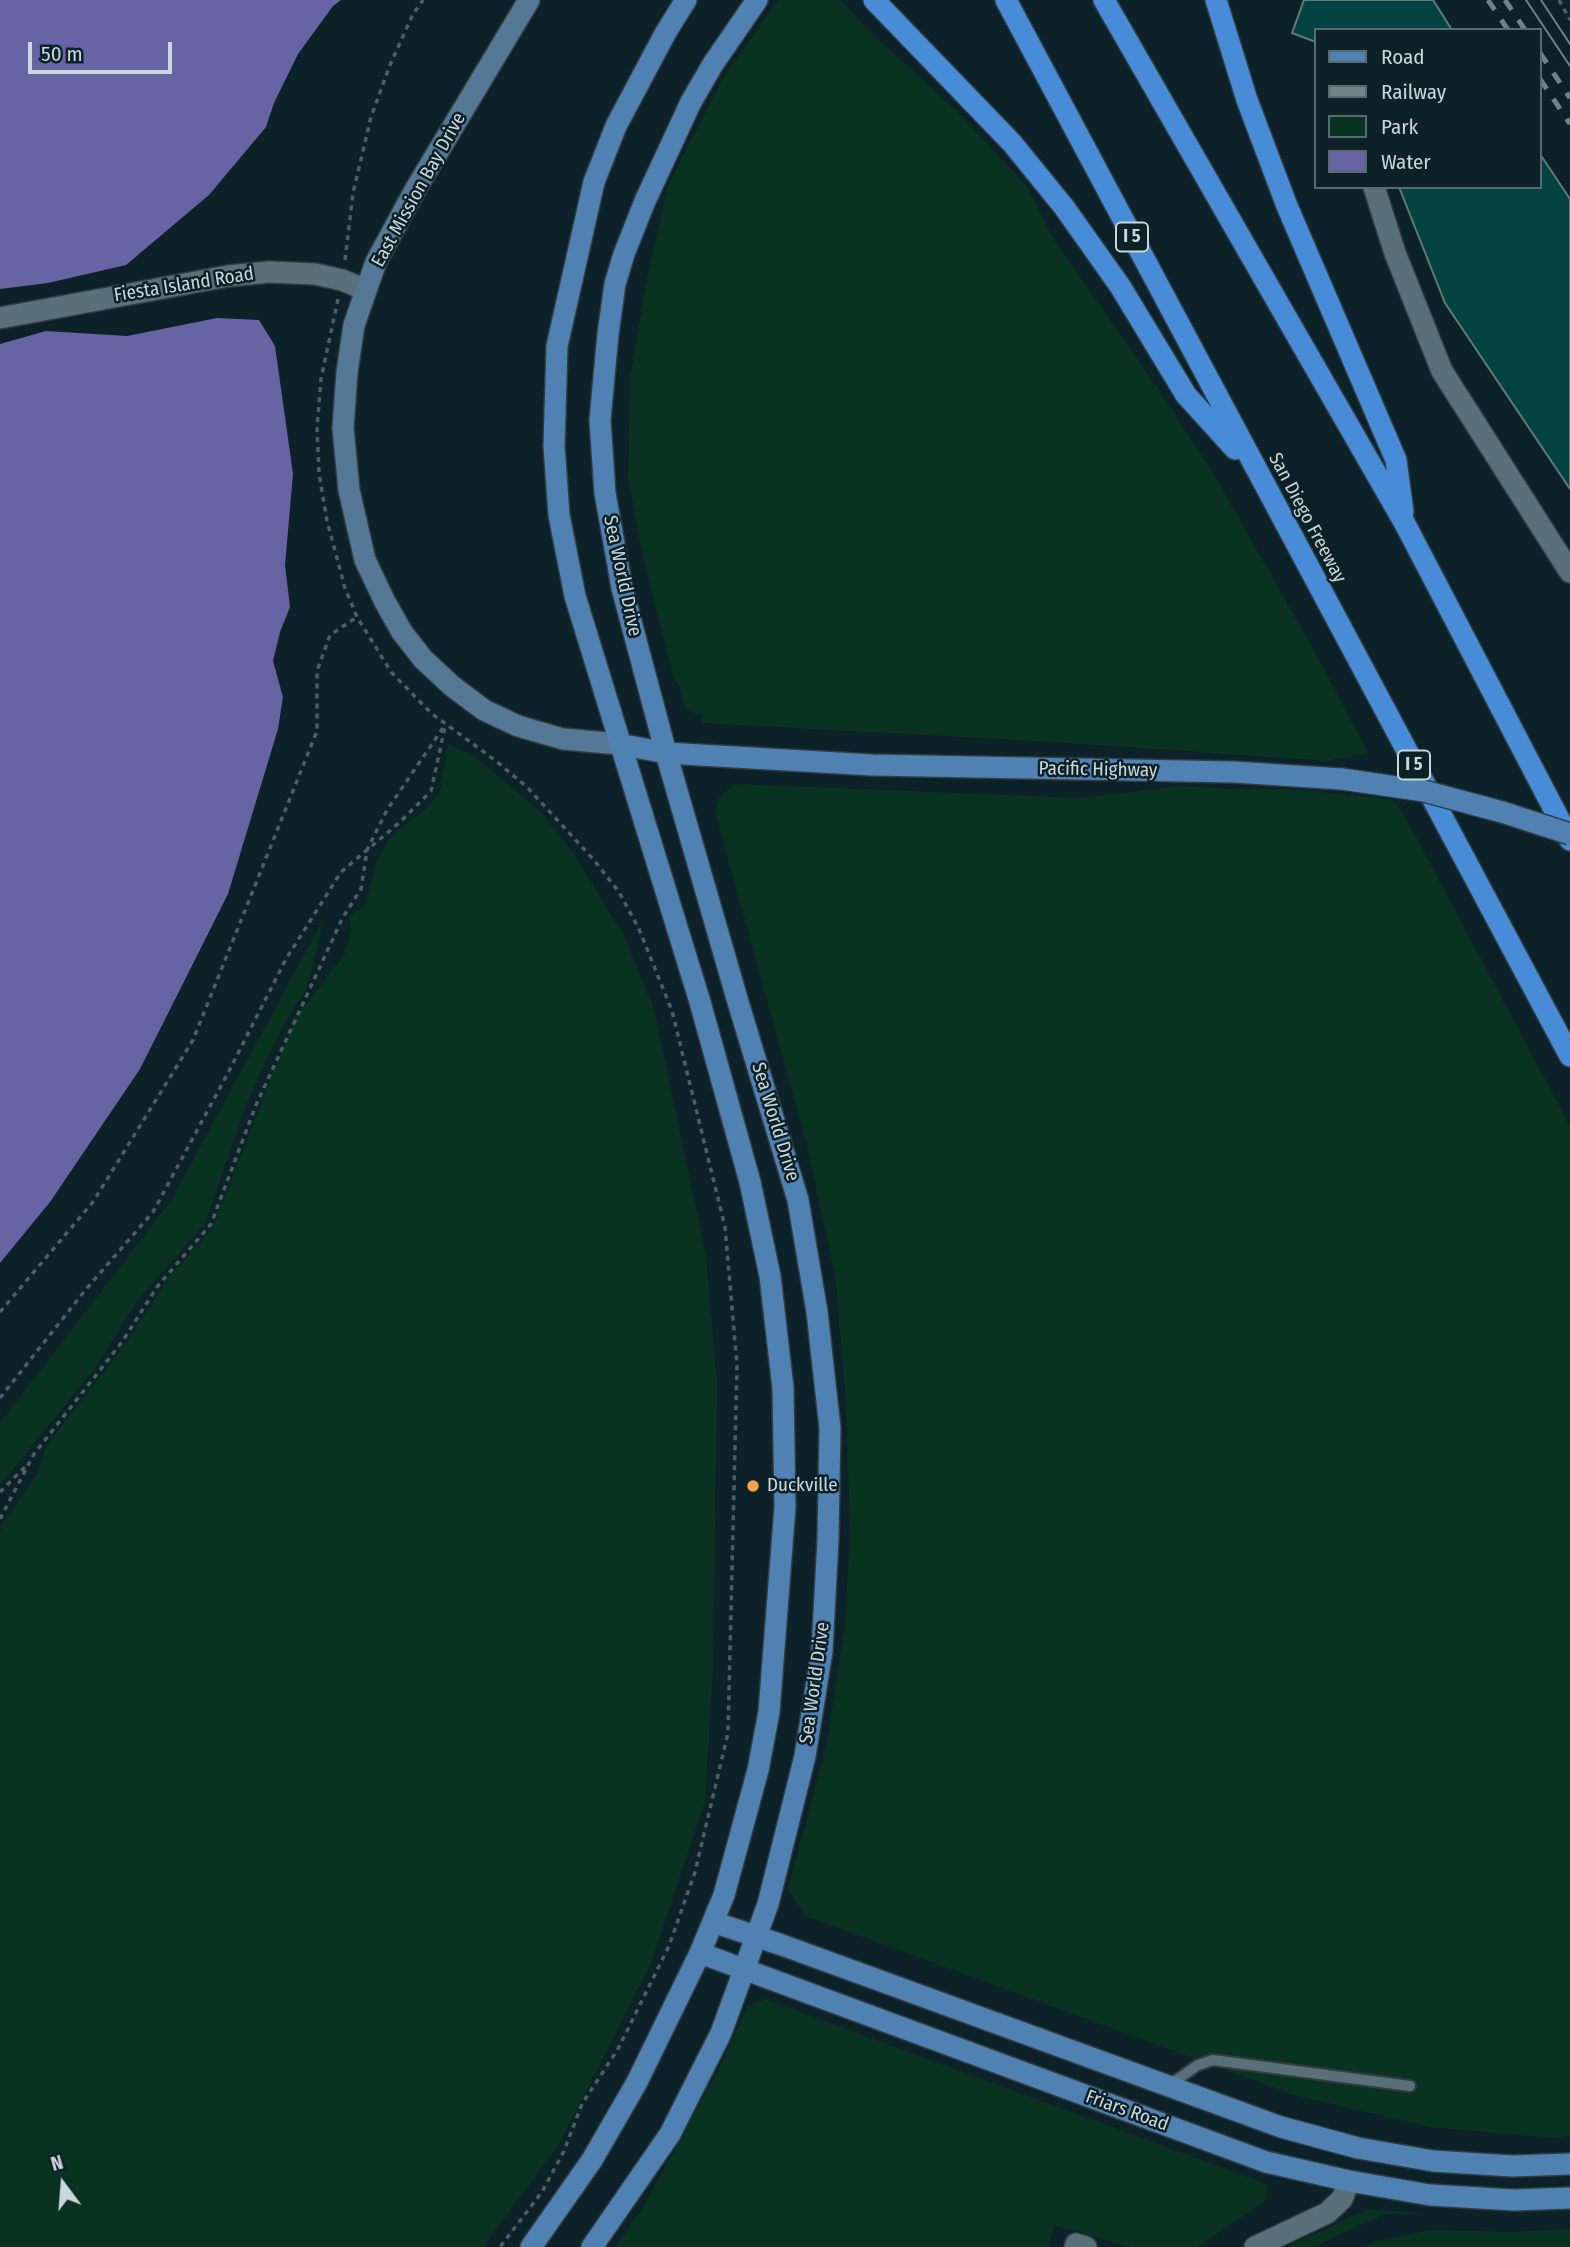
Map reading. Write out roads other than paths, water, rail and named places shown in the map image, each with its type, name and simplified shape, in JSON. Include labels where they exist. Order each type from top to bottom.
[{"type":"highway","points":[[874,0],[1012,143],[1064,207],[1120,286],[1186,395],[1258,474]]},
{"type":"highway","name":"San Diego Freeway","points":[[1006,0],[1570,1056]]},
{"type":"highway","points":[[1104,0],[1404,522],[1570,840]]},
{"type":"highway","points":[[1216,0],[1247,100],[1287,206],[1396,460],[1404,522]]},
{"type":"main road","name":"East Mission Bay Drive","points":[[529,0],[415,190],[376,262],[354,325],[347,372],[343,428],[349,490],[365,560],[385,602],[402,632],[424,659],[452,686],[484,710],[518,726],[563,739],[619,744]]},
{"type":"main road","name":"Sea World Drive","points":[[531,2247],[592,2160],[638,2082],[700,1953],[724,1895],[758,1770],[769,1712],[785,1507],[783,1388],[770,1276],[750,1181],[700,1002],[575,596],[558,515],[554,446],[557,346],[594,183],[616,126],[666,32],[687,0]]},
{"type":"main road","name":"Sea World Drive","points":[[592,2247],[670,2134],[721,2033],[768,1904],[805,1756],[822,1651],[830,1429],[817,1312],[798,1200],[666,753],[622,588],[605,494],[600,420],[615,284],[624,254],[645,201],[691,102],[713,64],[757,0]]},
{"type":"main road","name":"Pacific Highway","points":[[619,744],[666,753],[872,765],[1234,772],[1342,779],[1424,791],[1570,834]]},
{"type":"main road","name":"Friars Road","points":[[713,1922],[758,1936],[1281,2127],[1358,2148],[1433,2161],[1513,2166],[1570,2164]]},
{"type":"main road","name":"Friars Road","points":[[700,1953],[1266,2162],[1349,2181],[1430,2195],[1514,2200],[1570,2198]]},
{"type":"street","points":[[1375,189],[1395,253],[1442,371],[1570,572]]},
{"type":"street","name":"Fiesta Island Road","points":[[0,318],[228,276],[269,272],[315,274],[342,280],[366,290]]},
{"type":"street","points":[[1255,2247],[1327,2213],[1342,2199],[1349,2181]]},
{"type":"street","points":[[1075,2247],[1076,2244],[1086,2247]]},
{"type":"lane","points":[[1168,2086],[1198,2065],[1213,2060],[1410,2085]]},
{"type":"water","points":[[0,0],[341,0],[333,6],[298,54],[274,103],[266,127],[209,195],[126,265],[48,283],[0,289]]},
{"type":"water","points":[[217,318],[259,320],[275,346],[293,474],[285,565],[290,607],[273,661],[283,697],[278,729],[228,894],[140,1069],[50,1202],[0,1263],[0,344],[46,331],[127,336]]},
{"type":"tram line","points":[[1526,0],[1570,66]]},
{"type":"tram line","points":[[1541,0],[1570,44]]},
{"type":"railway","points":[[1488,0],[1507,28]]},
{"type":"railway","points":[[1505,0],[1524,28]]},
{"type":"railway","points":[[1542,56],[1570,98]]},
{"type":"railway","points":[[1542,82],[1570,124]]},
{"type":"place","name":"Duckville","points":[[753,1486]]}]
